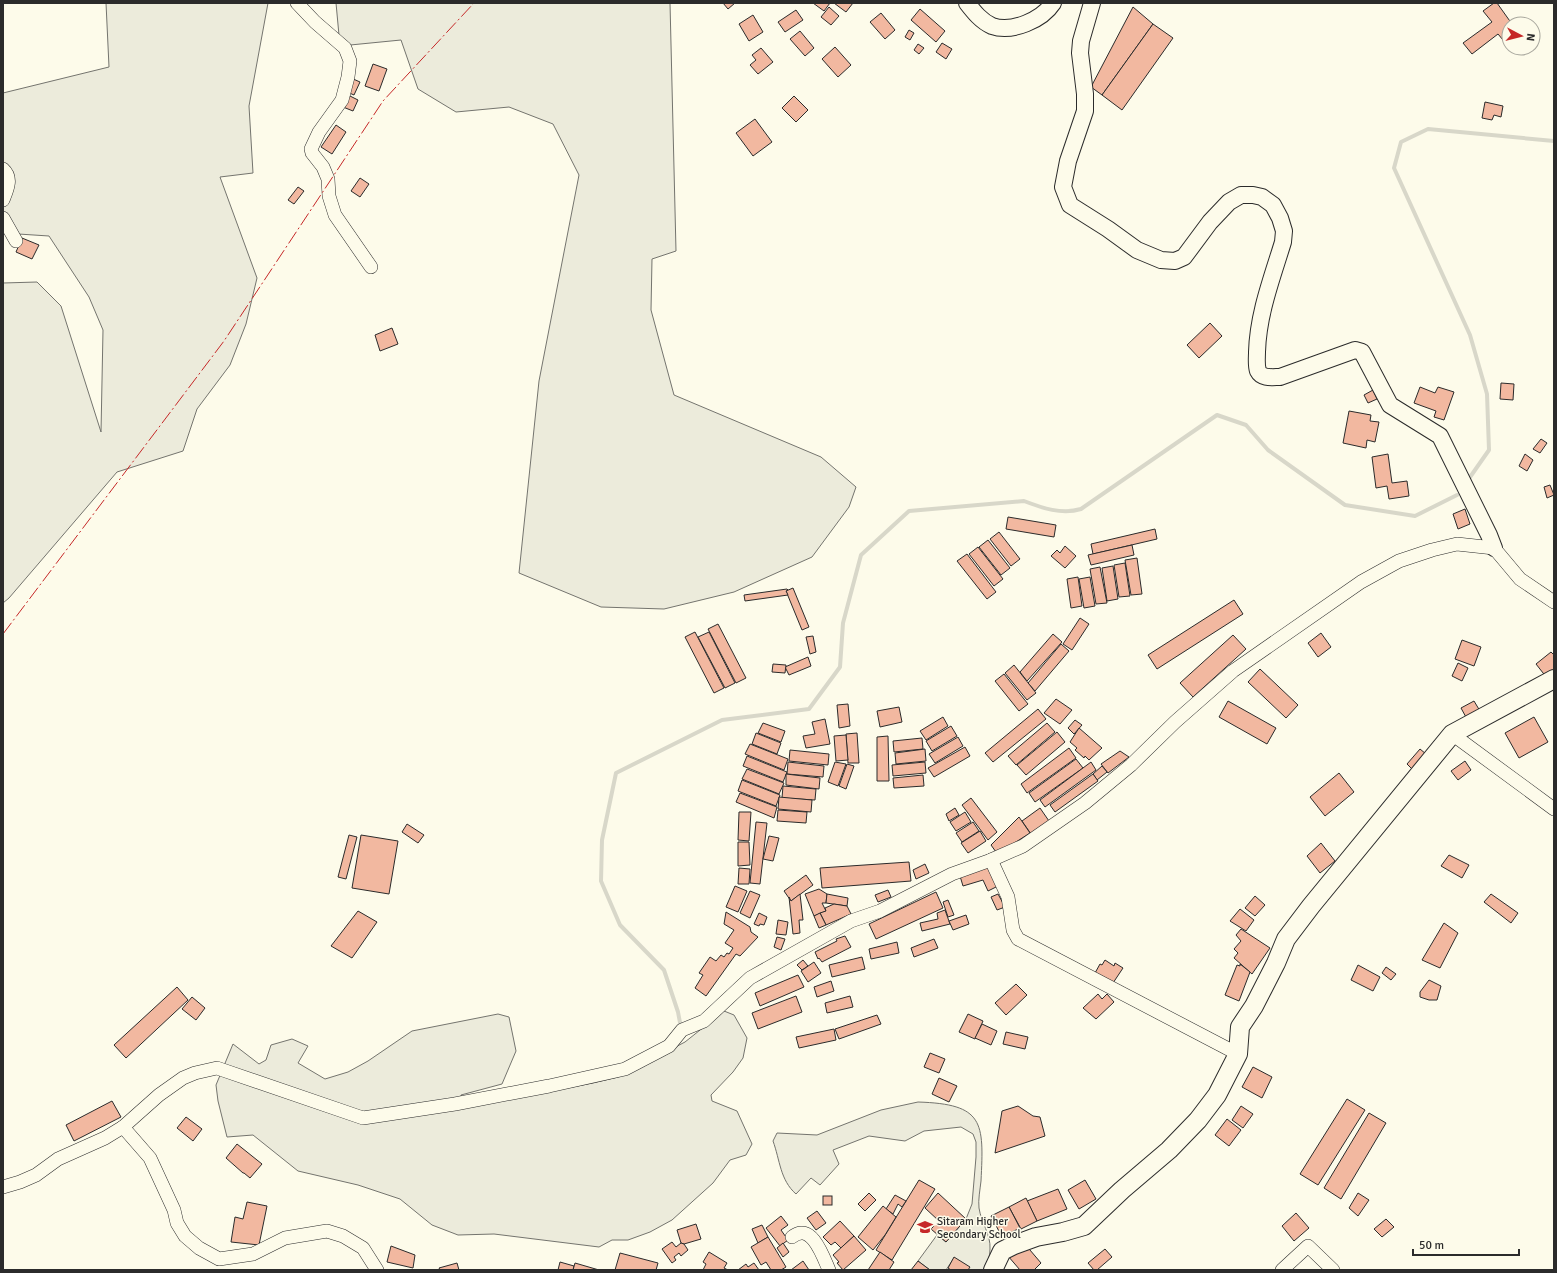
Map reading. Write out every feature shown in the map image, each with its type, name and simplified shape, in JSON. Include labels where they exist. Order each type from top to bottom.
[{"type":"main road","points":[[993,1270],[1002,1251],[1014,1245],[1036,1237],[1084,1226],[1122,1190],[1169,1150],[1198,1120],[1217,1095],[1238,1054],[1240,1027],[1254,1006],[1276,963],[1286,939],[1311,906],[1452,734],[1554,679]]},
{"type":"street","points":[[296,3],[345,48],[350,61],[348,77],[342,100],[319,132],[311,149],[312,153],[323,167],[328,179],[329,196],[335,215],[370,267]]},
{"type":"street","points":[[966,3],[981,20],[992,26],[1004,28],[1040,18],[1053,3]]},
{"type":"street","points":[[1092,3],[1081,41],[1080,53],[1085,94],[1085,111],[1068,161],[1063,187],[1070,205],[1138,250],[1161,260],[1175,261],[1184,257],[1210,222],[1229,202],[1241,195],[1262,197],[1267,201],[1273,206],[1280,218],[1284,231],[1283,242],[1261,316],[1257,342],[1257,365],[1259,372],[1270,378],[1280,377],[1355,350],[1362,352],[1390,405],[1440,436],[1494,548],[1520,579],[1554,602]]},
{"type":"street","points":[[3,169],[6,172],[9,184],[3,200]]},
{"type":"street","points":[[3,218],[16,241]]},
{"type":"street","points":[[3,1187],[36,1175],[58,1159],[105,1138],[122,1127],[159,1095],[183,1078],[195,1072],[217,1068],[363,1118],[549,1086],[625,1069],[669,1046],[682,1030],[704,1021],[750,978],[851,921],[880,911],[952,874],[991,860],[1023,846],[1085,803],[1131,765],[1233,671],[1361,582],[1399,561],[1445,547],[1457,544],[1494,548]]},
{"type":"street","points":[[1452,734],[1554,809]]},
{"type":"street","points":[[991,860],[1008,897],[1013,930],[1018,938],[1238,1054]]},
{"type":"street","points":[[122,1127],[150,1158],[174,1210],[177,1223],[185,1236],[199,1248],[219,1259],[253,1254],[285,1238],[327,1231],[343,1236],[364,1248],[377,1270]]},
{"type":"street","points":[[792,1238],[796,1233],[800,1233],[814,1239],[829,1270]]},
{"type":"street","points":[[1282,1270],[1308,1246],[1332,1270]]},
{"type":"shaded area","points":[[106,3],[268,3],[249,106],[253,173],[220,177],[257,278],[246,324],[230,365],[197,409],[183,451],[117,472],[9,598],[3,603],[3,283],[37,282],[61,306],[101,432],[103,330],[89,297],[49,236],[3,233],[3,93],[109,67]]},
{"type":"shaded area","points":[[336,3],[670,3],[676,251],[652,259],[651,310],[674,395],[821,457],[856,487],[849,507],[812,557],[734,592],[664,609],[601,607],[519,573],[539,381],[579,175],[553,124],[509,107],[456,112],[418,89],[401,40],[340,46]]},
{"type":"shaded area","points":[[724,1011],[734,1015],[747,1038],[743,1058],[733,1072],[711,1095],[712,1101],[737,1111],[752,1144],[746,1155],[730,1160],[713,1183],[672,1220],[650,1232],[628,1240],[612,1240],[599,1247],[494,1234],[458,1235],[432,1225],[400,1199],[358,1185],[298,1171],[253,1135],[227,1137],[218,1101],[216,1085],[233,1044],[259,1064],[266,1060],[271,1045],[292,1039],[308,1046],[298,1063],[325,1079],[348,1072],[368,1061],[412,1031],[498,1014],[509,1017],[516,1051],[502,1084],[461,1095],[463,1108],[618,1077],[685,1042]]},
{"type":"shaded area","points":[[918,1102],[956,1107],[968,1112],[975,1120],[980,1131],[982,1161],[979,1208],[990,1244],[990,1252],[985,1270],[968,1270],[954,1258],[946,1270],[930,1270],[918,1261],[937,1235],[946,1242],[966,1219],[972,1204],[976,1142],[973,1134],[961,1127],[924,1131],[905,1141],[869,1136],[833,1150],[839,1164],[820,1185],[811,1178],[796,1194],[787,1182],[781,1169],[773,1141],[777,1133],[817,1135],[881,1110]]},
{"type":"building","points":[[723,3],[735,3],[728,9]]},
{"type":"building","points":[[813,3],[830,3],[824,11]]},
{"type":"building","points":[[834,3],[853,3],[846,12]]},
{"type":"building","points":[[1494,3],[1497,3],[1506,16],[1501,16],[1501,38],[1498,34],[1472,54],[1463,43],[1492,22],[1483,11]]},
{"type":"building","points":[[829,7],[839,16],[831,25],[821,17]]},
{"type":"building","points":[[1133,7],[1153,24],[1102,95],[1091,87]]},
{"type":"building","points":[[920,9],[945,31],[936,42],[911,20]]},
{"type":"building","points":[[796,10],[803,20],[785,32],[778,22]]},
{"type":"building","points":[[881,13],[895,30],[885,39],[870,22]]},
{"type":"building","points":[[753,15],[763,32],[749,41],[739,24]]},
{"type":"building","points":[[1153,24],[1173,38],[1122,110],[1102,95]]},
{"type":"building","points":[[909,30],[914,33],[910,40],[905,37]]},
{"type":"building","points":[[800,31],[814,48],[805,56],[790,39]]},
{"type":"building","points":[[942,43],[952,49],[946,59],[936,52]]},
{"type":"building","points":[[918,44],[924,48],[919,54],[914,50]]},
{"type":"building","points":[[835,47],[851,65],[838,77],[822,59]]},
{"type":"building","points":[[761,48],[773,62],[758,74],[750,65],[756,60],[752,55]]},
{"type":"building","points":[[373,64],[387,69],[379,91],[365,86]]},
{"type":"building","points":[[351,78],[360,82],[354,95],[345,91]]},
{"type":"building","points":[[348,95],[358,100],[353,111],[343,107]]},
{"type":"building","points":[[794,96],[808,110],[796,122],[782,108]]},
{"type":"building","points":[[1485,102],[1503,106],[1501,117],[1494,115],[1492,120],[1482,118]]},
{"type":"building","points":[[755,119],[772,142],[753,156],[736,133]]},
{"type":"building","points":[[336,125],[346,132],[332,154],[321,147]]},
{"type":"building","points":[[360,178],[369,184],[360,197],[351,191]]},
{"type":"building","points":[[298,187],[304,191],[294,204],[288,200]]},
{"type":"building","points":[[22,238],[39,245],[32,259],[16,252]]},
{"type":"building","points":[[1210,323],[1222,336],[1199,358],[1187,345]]},
{"type":"building","points":[[392,328],[398,344],[380,351],[375,335]]},
{"type":"building","points":[[1501,383],[1514,384],[1513,400],[1500,399]]},
{"type":"building","points":[[1420,387],[1435,393],[1438,387],[1454,392],[1444,420],[1434,417],[1436,411],[1414,403]]},
{"type":"building","points":[[1373,390],[1377,399],[1368,403],[1364,395]]},
{"type":"building","points":[[1349,411],[1371,415],[1370,421],[1379,422],[1375,442],[1367,440],[1366,448],[1343,443]]},
{"type":"building","points":[[1541,439],[1547,443],[1540,453],[1533,449]]},
{"type":"building","points":[[1388,454],[1392,483],[1407,481],[1409,496],[1389,499],[1387,486],[1376,488],[1372,457]]},
{"type":"building","points":[[1525,454],[1533,460],[1527,471],[1519,466]]},
{"type":"building","points":[[1550,485],[1554,495],[1547,498],[1544,487]]},
{"type":"building","points":[[1465,509],[1470,524],[1458,529],[1453,514]]},
{"type":"building","points":[[1008,517],[1056,525],[1054,537],[1006,529]]},
{"type":"building","points":[[1155,529],[1157,539],[1093,554],[1091,544]]},
{"type":"building","points":[[999,532],[1020,559],[1011,566],[990,539]]},
{"type":"building","points":[[988,540],[1010,568],[1001,575],[979,547]]},
{"type":"building","points":[[1132,545],[1134,555],[1091,565],[1088,555]]},
{"type":"building","points":[[1065,546],[1076,556],[1065,568],[1051,556],[1057,550],[1060,553]]},
{"type":"building","points":[[978,547],[1003,579],[994,586],[969,554]]},
{"type":"building","points":[[967,554],[996,592],[987,599],[957,561]]},
{"type":"building","points":[[1137,558],[1142,594],[1131,595],[1125,560]]},
{"type":"building","points":[[1125,563],[1130,596],[1119,597],[1114,565]]},
{"type":"building","points":[[1113,566],[1118,599],[1107,601],[1102,568]]},
{"type":"building","points":[[1100,567],[1107,603],[1096,604],[1090,569]]},
{"type":"building","points":[[1078,577],[1082,606],[1071,608],[1067,579]]},
{"type":"building","points":[[1090,577],[1095,606],[1084,608],[1079,579]]},
{"type":"building","points":[[793,588],[809,627],[802,630],[786,591]]},
{"type":"building","points":[[788,590],[786,591],[788,595],[745,601],[744,595]]},
{"type":"building","points":[[1234,600],[1243,614],[1157,669],[1148,655]]},
{"type":"building","points":[[1080,618],[1089,624],[1072,650],[1063,644]]},
{"type":"building","points":[[718,624],[746,678],[736,683],[708,629]]},
{"type":"building","points":[[695,632],[724,688],[714,693],[685,637]]},
{"type":"building","points":[[709,632],[735,683],[725,688],[698,637]]},
{"type":"building","points":[[1321,633],[1331,647],[1318,657],[1308,643]]},
{"type":"building","points":[[1053,634],[1062,642],[1027,681],[1020,672]]},
{"type":"building","points":[[1233,635],[1246,649],[1193,697],[1180,683]]},
{"type":"building","points":[[813,636],[816,652],[810,654],[806,637]]},
{"type":"building","points":[[1462,640],[1481,647],[1474,666],[1455,659]]},
{"type":"building","points":[[1061,644],[1069,651],[1035,691],[1028,683]]},
{"type":"building","points":[[1551,652],[1554,655],[1554,671],[1547,678],[1536,664]]},
{"type":"building","points":[[808,657],[811,666],[789,675],[785,667]]},
{"type":"building","points":[[1458,663],[1468,668],[1462,681],[1452,676]]},
{"type":"building","points":[[773,664],[786,665],[785,673],[772,672]]},
{"type":"building","points":[[1014,665],[1036,693],[1027,700],[1005,673]]},
{"type":"building","points":[[1260,669],[1298,705],[1286,718],[1248,682]]},
{"type":"building","points":[[1004,674],[1028,704],[1019,711],[995,681]]},
{"type":"building","points":[[1056,699],[1072,710],[1060,724],[1044,713]]},
{"type":"building","points":[[1228,701],[1276,728],[1267,744],[1219,717]]},
{"type":"building","points":[[1474,701],[1480,711],[1467,719],[1461,708]]},
{"type":"building","points":[[848,704],[850,726],[839,728],[837,705]]},
{"type":"building","points":[[899,707],[902,722],[880,727],[877,711]]},
{"type":"building","points":[[1038,709],[1046,719],[993,762],[985,753]]},
{"type":"building","points":[[943,717],[948,726],[926,740],[920,731]]},
{"type":"building","points":[[1534,717],[1548,742],[1519,758],[1505,733]]},
{"type":"building","points":[[825,719],[830,744],[806,748],[803,736],[815,734],[812,722]]},
{"type":"building","points":[[1075,720],[1082,725],[1074,734],[1068,728]]},
{"type":"building","points":[[763,723],[785,731],[781,742],[758,733]]},
{"type":"building","points":[[1047,723],[1055,732],[1016,765],[1008,756]]},
{"type":"building","points":[[951,726],[957,736],[932,751],[926,741]]},
{"type":"building","points":[[1079,728],[1102,748],[1089,760],[1085,756],[1084,758],[1075,750],[1077,748],[1070,742]]},
{"type":"building","points":[[1057,732],[1065,742],[1026,775],[1017,765]]},
{"type":"building","points":[[756,733],[781,743],[777,754],[752,744]]},
{"type":"building","points":[[857,733],[859,763],[848,763],[846,734]]},
{"type":"building","points":[[846,735],[848,760],[836,761],[834,736]]},
{"type":"building","points":[[888,736],[889,781],[877,781],[877,737]]},
{"type":"building","points":[[958,737],[963,746],[935,763],[929,754]]},
{"type":"building","points":[[922,738],[923,749],[894,752],[893,741]]},
{"type":"building","points":[[750,744],[788,759],[784,770],[745,754]]},
{"type":"building","points":[[965,747],[970,756],[934,777],[928,768]]},
{"type":"building","points":[[1069,748],[1076,758],[1027,793],[1021,784]]},
{"type":"building","points":[[925,749],[926,761],[896,764],[895,753]]},
{"type":"building","points":[[1420,749],[1426,754],[1412,769],[1407,764]]},
{"type":"building","points":[[790,750],[829,754],[828,765],[789,761]]},
{"type":"building","points":[[1120,751],[1129,757],[1108,773],[1101,764]]},
{"type":"building","points":[[747,756],[787,772],[783,782],[743,766]]},
{"type":"building","points":[[1076,759],[1083,768],[1035,802],[1029,793]]},
{"type":"building","points":[[1465,761],[1471,770],[1458,780],[1451,771]]},
{"type":"building","points":[[788,762],[824,766],[823,777],[787,774]]},
{"type":"building","points":[[835,762],[846,764],[838,786],[828,782]]},
{"type":"building","points":[[925,762],[926,773],[893,776],[892,765]]},
{"type":"building","points":[[1091,762],[1096,770],[1045,807],[1040,800]]},
{"type":"building","points":[[847,764],[854,766],[846,789],[839,786]]},
{"type":"building","points":[[1102,766],[1107,772],[1097,780],[1093,774]]},
{"type":"building","points":[[747,769],[784,783],[779,794],[742,779]]},
{"type":"building","points":[[1339,773],[1354,792],[1325,816],[1310,797]]},
{"type":"building","points":[[786,774],[820,778],[819,789],[786,785]]},
{"type":"building","points":[[1093,774],[1098,781],[1055,812],[1050,805]]},
{"type":"building","points":[[923,775],[924,786],[894,788],[893,778]]},
{"type":"building","points":[[742,780],[780,795],[776,806],[738,791]]},
{"type":"building","points":[[783,786],[816,789],[815,800],[782,798]]},
{"type":"building","points":[[740,793],[777,807],[774,818],[736,802]]},
{"type":"building","points":[[779,797],[812,800],[811,812],[778,809]]},
{"type":"building","points":[[971,798],[997,832],[988,840],[962,805]]},
{"type":"building","points":[[955,808],[959,815],[949,821],[946,814]]},
{"type":"building","points":[[1040,808],[1049,821],[1031,834],[1022,821]]},
{"type":"building","points":[[778,810],[807,812],[806,823],[777,821]]},
{"type":"building","points":[[739,812],[751,812],[749,841],[738,840]]},
{"type":"building","points":[[965,812],[971,822],[956,831],[950,822]]},
{"type":"building","points":[[1019,817],[1030,833],[1005,849],[996,852],[991,845]]},
{"type":"building","points":[[756,822],[767,823],[760,884],[750,883]]},
{"type":"building","points":[[973,822],[979,831],[962,842],[956,833]]},
{"type":"building","points":[[407,824],[424,835],[418,843],[402,832]]},
{"type":"building","points":[[980,831],[986,841],[968,853],[961,843]]},
{"type":"building","points":[[349,835],[357,837],[346,879],[338,877]]},
{"type":"building","points":[[361,835],[398,841],[389,894],[352,888]]},
{"type":"building","points":[[769,836],[779,838],[773,861],[763,859]]},
{"type":"building","points":[[738,842],[749,842],[750,865],[738,866]]},
{"type":"building","points":[[1321,843],[1335,861],[1320,873],[1307,856]]},
{"type":"building","points":[[1449,855],[1469,865],[1462,878],[1441,866]]},
{"type":"building","points":[[909,862],[911,881],[822,888],[820,868]]},
{"type":"building","points":[[925,864],[929,873],[916,879],[913,870]]},
{"type":"building","points":[[989,866],[998,886],[988,891],[983,880],[963,886],[960,876]]},
{"type":"building","points":[[739,868],[750,869],[749,884],[738,884]]},
{"type":"building","points":[[806,875],[813,885],[791,901],[784,891]]},
{"type":"building","points":[[735,886],[747,891],[738,912],[726,907]]},
{"type":"building","points":[[819,889],[827,894],[826,903],[822,903],[826,911],[814,916],[805,894]]},
{"type":"building","points":[[888,890],[891,897],[878,902],[875,895]]},
{"type":"building","points":[[750,891],[760,895],[750,918],[740,913]]},
{"type":"building","points":[[936,892],[943,908],[876,939],[869,924]]},
{"type":"building","points":[[800,894],[803,920],[799,920],[800,933],[793,934],[789,897],[791,901]]},
{"type":"building","points":[[827,894],[848,898],[847,906],[826,903]]},
{"type":"building","points":[[998,894],[1005,907],[997,910],[991,897]]},
{"type":"building","points":[[1491,894],[1518,913],[1511,923],[1484,902]]},
{"type":"building","points":[[1255,896],[1265,905],[1255,916],[1245,908]]},
{"type":"building","points":[[948,900],[954,915],[948,917],[943,902]]},
{"type":"building","points":[[834,904],[847,906],[851,914],[826,925],[820,913],[826,911],[825,908]]},
{"type":"building","points":[[1240,909],[1254,920],[1246,931],[1230,921]]},
{"type":"building","points":[[945,910],[950,924],[922,931],[920,923],[938,919],[937,913]]},
{"type":"building","points":[[358,911],[377,922],[352,958],[331,946]]},
{"type":"building","points":[[726,912],[750,927],[751,932],[758,937],[740,956],[736,954],[706,996],[695,988],[703,975],[699,973],[710,957],[716,961],[721,955],[724,957],[727,953],[729,954],[733,948],[725,943],[734,930],[724,924]]},
{"type":"building","points":[[759,913],[767,917],[764,925],[760,924],[759,926],[754,924]]},
{"type":"building","points":[[820,913],[826,925],[819,928],[814,916]]},
{"type":"building","points":[[966,915],[969,924],[953,930],[949,921]]},
{"type":"building","points":[[778,920],[788,922],[786,935],[776,934]]},
{"type":"building","points":[[1444,923],[1458,933],[1440,968],[1422,960]]},
{"type":"building","points":[[1241,929],[1270,948],[1252,974],[1234,958],[1238,953],[1234,949],[1241,941],[1236,935]]},
{"type":"building","points":[[845,936],[851,947],[822,962],[819,958],[818,959],[815,952],[837,941],[836,939]]},
{"type":"building","points":[[777,937],[785,939],[781,950],[774,947]]},
{"type":"building","points":[[934,939],[938,948],[914,957],[911,948]]},
{"type":"building","points":[[897,942],[899,953],[871,959],[869,949]]},
{"type":"building","points":[[862,957],[865,969],[832,977],[829,965]]},
{"type":"building","points":[[803,960],[808,966],[802,970],[797,965]]},
{"type":"building","points":[[1105,960],[1114,966],[1115,963],[1123,968],[1113,983],[1095,973],[1100,964],[1102,965]]},
{"type":"building","points":[[814,962],[821,973],[808,982],[801,971]]},
{"type":"building","points":[[1240,964],[1250,972],[1239,1001],[1225,995],[1237,965],[1240,966]]},
{"type":"building","points":[[1358,965],[1380,977],[1373,991],[1351,980]]},
{"type":"building","points":[[1386,967],[1396,974],[1391,980],[1382,973]]},
{"type":"building","points":[[798,975],[804,987],[760,1006],[755,993]]},
{"type":"building","points":[[1429,980],[1441,986],[1437,1000],[1429,1000],[1420,997],[1420,992]]},
{"type":"building","points":[[831,981],[834,991],[817,997],[814,987]]},
{"type":"building","points":[[1016,984],[1027,995],[1006,1015],[995,1003]]},
{"type":"building","points":[[177,987],[188,1000],[126,1058],[114,1045]]},
{"type":"building","points":[[1098,994],[1102,999],[1107,994],[1114,1002],[1096,1019],[1083,1008]]},
{"type":"building","points":[[796,996],[802,1012],[758,1029],[752,1013]]},
{"type":"building","points":[[850,996],[853,1007],[827,1013],[825,1003]]},
{"type":"building","points":[[192,997],[205,1008],[196,1020],[182,1009]]},
{"type":"building","points":[[968,1014],[983,1021],[975,1039],[959,1032]]},
{"type":"building","points":[[877,1015],[881,1024],[839,1039],[835,1029]]},
{"type":"building","points":[[982,1024],[997,1031],[991,1045],[975,1038]]},
{"type":"building","points":[[834,1029],[836,1040],[799,1048],[796,1037]]},
{"type":"building","points":[[1006,1032],[1028,1037],[1025,1049],[1003,1044]]},
{"type":"building","points":[[930,1053],[945,1059],[939,1073],[924,1067]]},
{"type":"building","points":[[1253,1067],[1272,1077],[1262,1098],[1242,1087]]},
{"type":"building","points":[[939,1078],[957,1086],[949,1102],[932,1094]]},
{"type":"building","points":[[1347,1099],[1365,1110],[1318,1185],[1300,1174]]},
{"type":"building","points":[[112,1101],[121,1117],[74,1141],[66,1125]]},
{"type":"building","points":[[1018,1106],[1033,1116],[1040,1117],[1045,1136],[995,1153],[1002,1111]]},
{"type":"building","points":[[1241,1106],[1253,1114],[1243,1128],[1232,1120]]},
{"type":"building","points":[[1369,1113],[1386,1123],[1341,1199],[1324,1188]]},
{"type":"building","points":[[186,1117],[202,1129],[193,1141],[177,1128]]},
{"type":"building","points":[[1227,1119],[1241,1130],[1229,1146],[1215,1135]]},
{"type":"building","points":[[237,1144],[262,1164],[250,1178],[226,1158]]},
{"type":"building","points":[[919,1180],[935,1189],[892,1260],[876,1250]]},
{"type":"building","points":[[1085,1180],[1096,1199],[1079,1209],[1068,1190]]},
{"type":"building","points":[[1058,1189],[1067,1209],[1037,1221],[1027,1201]]},
{"type":"building","points":[[869,1193],[876,1200],[865,1211],[858,1204]]},
{"type":"building","points":[[938,1193],[966,1219],[946,1242],[931,1229],[939,1221],[925,1208]]},
{"type":"building","points":[[1358,1193],[1369,1200],[1358,1216],[1349,1208]]},
{"type":"building","points":[[895,1195],[906,1201],[902,1207],[898,1204],[893,1214],[886,1209]]},
{"type":"building","points":[[823,1196],[832,1196],[832,1205],[823,1205]]},
{"type":"building","points":[[1026,1198],[1037,1221],[1021,1229],[1009,1207]]},
{"type":"building","points":[[247,1202],[267,1206],[259,1245],[231,1242],[235,1217],[243,1219]]},
{"type":"building","points":[[883,1206],[896,1217],[885,1235],[873,1250],[858,1237]]},
{"type":"building","points":[[1009,1207],[1020,1228],[1002,1237],[991,1216]]},
{"type":"building","points":[[817,1211],[826,1223],[816,1230],[807,1218]]},
{"type":"building","points":[[1296,1213],[1309,1228],[1294,1241],[1282,1226]]},
{"type":"building","points":[[781,1216],[788,1225],[781,1230],[788,1240],[780,1246],[766,1228]]},
{"type":"building","points":[[1386,1219],[1394,1227],[1382,1237],[1374,1229]]},
{"type":"building","points":[[840,1221],[854,1236],[841,1248],[835,1242],[831,1245],[823,1237]]},
{"type":"building","points":[[696,1224],[701,1239],[684,1244],[681,1243],[677,1230]]},
{"type":"building","points":[[762,1225],[768,1237],[758,1243],[752,1229]]},
{"type":"building","points":[[854,1236],[866,1250],[843,1270],[833,1255]]},
{"type":"building","points":[[768,1237],[786,1267],[781,1270],[771,1270],[766,1262],[761,1265],[751,1247]]},
{"type":"building","points":[[672,1242],[676,1247],[681,1243],[684,1244],[688,1250],[681,1256],[679,1253],[674,1257],[676,1260],[672,1263],[662,1249]]},
{"type":"building","points":[[783,1243],[789,1252],[783,1257],[777,1248]]},
{"type":"building","points":[[1024,1243],[1041,1263],[1034,1270],[1020,1270],[1008,1256]]},
{"type":"building","points":[[391,1246],[415,1255],[413,1268],[387,1262]]},
{"type":"building","points":[[1105,1249],[1112,1257],[1097,1270],[1094,1270],[1088,1263]]},
{"type":"building","points":[[709,1252],[727,1263],[724,1268],[728,1270],[703,1270],[706,1264],[703,1262]]},
{"type":"building","points":[[880,1252],[894,1262],[889,1270],[868,1270]]},
{"type":"building","points":[[620,1253],[658,1263],[656,1270],[615,1270]]},
{"type":"building","points":[[954,1257],[970,1267],[968,1270],[951,1270],[948,1268]]},
{"type":"building","points":[[803,1261],[809,1270],[791,1270]]},
{"type":"building","points":[[918,1261],[930,1270],[911,1270]]},
{"type":"building","points":[[560,1262],[574,1266],[573,1270],[558,1270]]},
{"type":"building","points":[[457,1263],[459,1270],[440,1270],[439,1268]]},
{"type":"building","points":[[575,1263],[599,1270],[573,1270]]},
{"type":"building","points":[[754,1263],[759,1270],[738,1270],[746,1264],[748,1267]]},
{"type":"waterway","points":[[1468,480],[1489,450],[1487,394],[1470,335],[1394,168],[1401,142],[1428,129],[1554,141]]},
{"type":"waterway","points":[[681,1028],[678,1012],[664,970],[620,925],[601,881],[602,840],[616,773],[722,720],[809,709],[840,667],[843,623],[861,555],[909,511],[1024,501],[1059,511],[1074,511],[1081,509],[1217,415],[1246,425],[1268,450],[1345,505],[1415,516],[1457,495]]},
{"type":"power","points":[[3,634],[224,341],[383,101],[474,3]]},
{"type":"place","name":"Sitaram Higher Secondary School","points":[[925,1227]]}]
